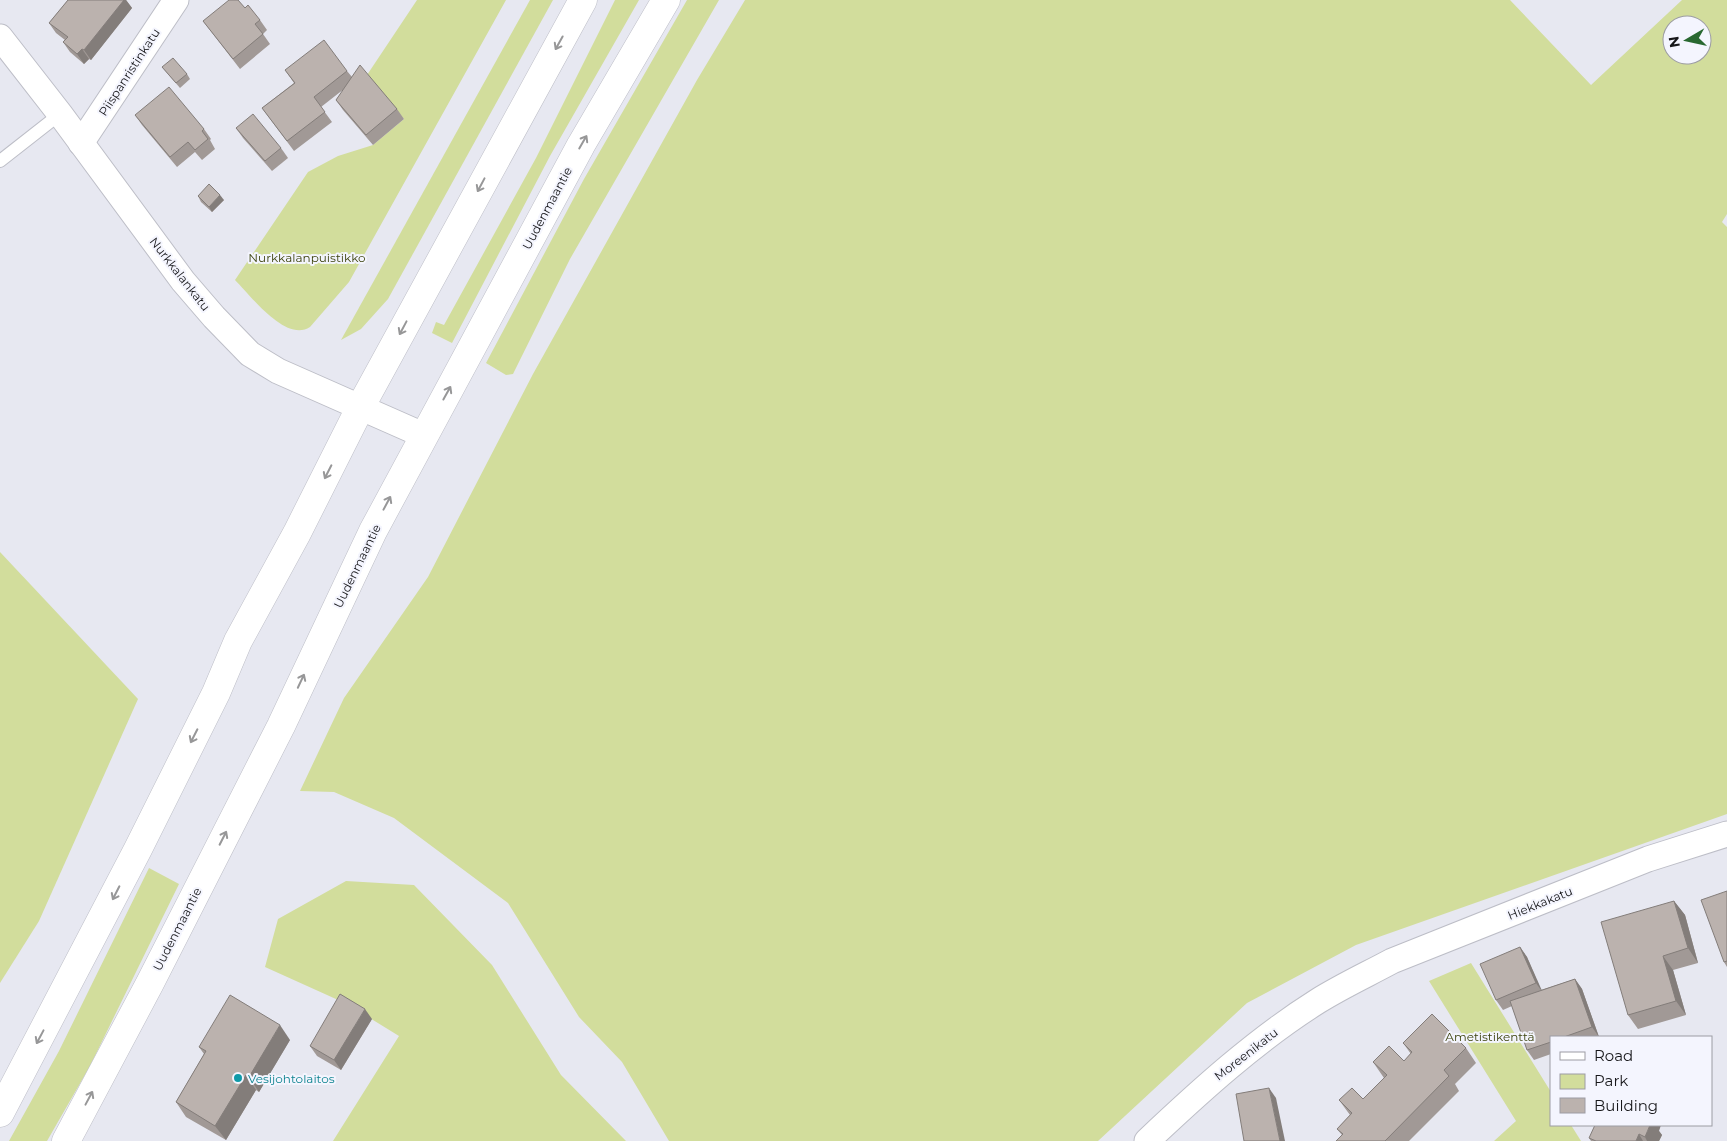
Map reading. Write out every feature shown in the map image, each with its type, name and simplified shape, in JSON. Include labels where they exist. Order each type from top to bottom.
[{"type":"main road","points":[[0,1113],[138,849],[216,693],[238,641],[297,533],[361,406],[583,0]]},
{"type":"main road","name":"Uudenmaantie","points":[[66,1141],[150,984],[281,726],[373,531],[423,435],[581,145],[666,0]]},
{"type":"street","name":"Piispanristinkatu","points":[[81,143],[176,0]]},
{"type":"street","name":"Nurkkalankatu","points":[[0,37],[60,114],[183,281],[214,317],[250,354],[278,372],[361,406],[423,435]]},
{"type":"street","name":"Hiekkakatu","points":[[1356,980],[1392,961],[1648,859],[1727,834]]},
{"type":"street","name":"Moreenikatu","points":[[1147,1141],[1210,1082],[1285,1024],[1318,1001],[1356,980]]},
{"type":"lane","points":[[0,161],[60,114]]},
{"type":"green space","name":"Nurkkalanpuistikko","points":[[417,0],[506,0],[349,282],[310,327],[301,330],[290,329],[270,316],[235,280],[308,172],[338,156],[373,145],[404,119],[367,75]]},
{"type":"green space","points":[[530,0],[553,0],[388,299],[361,329],[341,340]]},
{"type":"green space","points":[[615,0],[639,0],[550,156],[452,343],[432,333],[436,322],[444,325],[536,158]]},
{"type":"green space","points":[[687,0],[719,0],[570,259],[513,374],[506,375],[486,363],[584,179]]},
{"type":"green space","points":[[745,0],[1510,0],[1591,85],[1662,19],[1662,65],[1712,65],[1712,15],[1666,15],[1682,0],[1727,0],[1727,214],[1722,222],[1727,227],[1727,814],[1356,945],[1247,1003],[1098,1141],[669,1141],[622,1062],[579,1017],[508,903],[394,818],[334,792],[300,791],[344,698],[428,577],[533,374],[697,80]]},
{"type":"green space","points":[[0,552],[138,699],[39,921],[0,983]]},
{"type":"green space","points":[[149,868],[179,884],[90,1066],[47,1141],[9,1141],[59,1051]]},
{"type":"green space","points":[[346,881],[414,885],[492,965],[561,1075],[626,1141],[333,1141],[399,1036],[347,1004],[265,967],[278,919]]},
{"type":"green space","name":"Ametistikenttä","points":[[1471,963],[1550,1090],[1550,1126],[1572,1126],[1581,1141],[1494,1141],[1516,1121],[1429,981]]},
{"type":"building","points":[[68,0],[124,0],[84,50],[82,49],[77,54],[63,42],[68,37],[49,23]]},
{"type":"building","points":[[229,0],[238,0],[245,8],[248,5],[260,20],[255,24],[263,34],[233,59],[203,21]]},
{"type":"building","points":[[324,40],[347,71],[314,97],[325,112],[287,141],[262,108],[295,83],[285,70]]},
{"type":"building","points":[[173,58],[187,74],[176,83],[162,67]]},
{"type":"building","points":[[360,65],[397,109],[366,135],[336,100]]},
{"type":"building","points":[[169,87],[204,129],[202,131],[208,139],[195,150],[188,142],[170,157],[135,115]]},
{"type":"building","points":[[253,114],[281,148],[265,161],[236,128]]},
{"type":"building","points":[[209,184],[220,195],[209,207],[198,196]]},
{"type":"building","points":[[1727,891],[1727,961],[1724,962],[1701,900]]},
{"type":"building","points":[[1674,901],[1688,948],[1663,956],[1676,1001],[1628,1015],[1601,922]]},
{"type":"building","points":[[1520,947],[1536,983],[1496,1000],[1480,964]]},
{"type":"building","points":[[1575,979],[1592,1027],[1567,1036],[1550,1036],[1550,1042],[1527,1050],[1510,1001]]},
{"type":"building","points":[[340,994],[365,1009],[334,1060],[310,1046]]},
{"type":"building","name":"Vesijohtolaitos","points":[[230,995],[280,1025],[249,1077],[246,1075],[215,1126],[176,1102],[206,1051],[199,1047]]},
{"type":"building","points":[[1432,1014],[1466,1048],[1444,1070],[1449,1076],[1385,1141],[1336,1141],[1343,1134],[1337,1129],[1352,1113],[1339,1100],[1352,1088],[1363,1099],[1387,1075],[1373,1062],[1389,1046],[1404,1061],[1412,1052],[1403,1043]]},
{"type":"building","points":[[1269,1088],[1280,1141],[1244,1141],[1236,1094]]},
{"type":"building","points":[[1595,1126],[1650,1126],[1645,1137],[1639,1134],[1636,1141],[1596,1141],[1589,1138]]},
{"type":"place","name":"Vesijohtolaitos","points":[[238,1078]]}]
